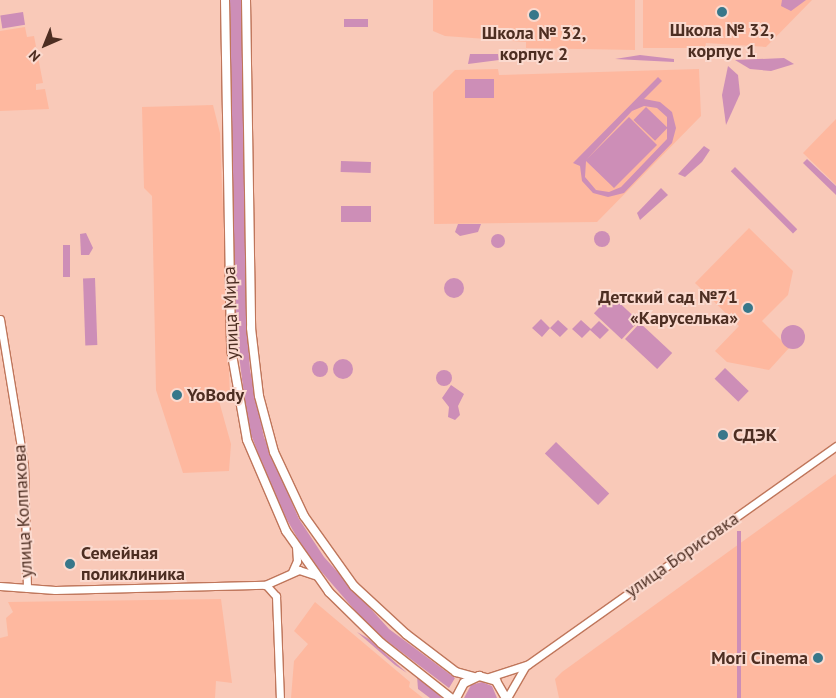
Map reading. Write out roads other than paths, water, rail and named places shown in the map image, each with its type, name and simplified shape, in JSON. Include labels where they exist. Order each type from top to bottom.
[{"type":"main road","name":"улица Мира","points":[[225,0],[233,372],[256,465],[296,547],[317,576],[374,637],[451,698]]},
{"type":"main road","name":"улица Мира","points":[[246,0],[251,328],[257,388],[274,452],[304,516],[354,586],[406,634],[456,672],[473,677]]},
{"type":"main road","points":[[456,698],[461,686],[473,677],[489,677],[506,698]]},
{"type":"street","name":"улица Колпакова","points":[[0,319],[24,465],[27,588],[265,585],[282,580],[292,573]]},
{"type":"street","name":"улица Борисовка","points":[[489,677],[528,665],[836,446]]},
{"type":"street","points":[[292,573],[298,561],[296,547]]},
{"type":"street","points":[[292,573],[304,570],[317,576]]},
{"type":"street","points":[[280,698],[276,596],[282,580]]},
{"type":"street","points":[[265,585],[276,596]]},
{"type":"street","points":[[0,586],[27,588]]},
{"type":"street","name":"улица Борисовка","points":[[506,698],[528,665]]},
{"type":"place","name":"Школа № 32, корпус 1","points":[[722,12]]},
{"type":"place","name":"Школа № 32, корпус 2","points":[[534,15]]},
{"type":"place","name":"Детский сад №71 «Каруселька»","points":[[748,308]]},
{"type":"place","name":"YoBody","points":[[177,395]]},
{"type":"place","name":"СДЭК","points":[[723,435]]},
{"type":"place","name":"Семейная поликлиника","points":[[70,564]]},
{"type":"place","name":"Mori Cinema","points":[[818,658]]}]
